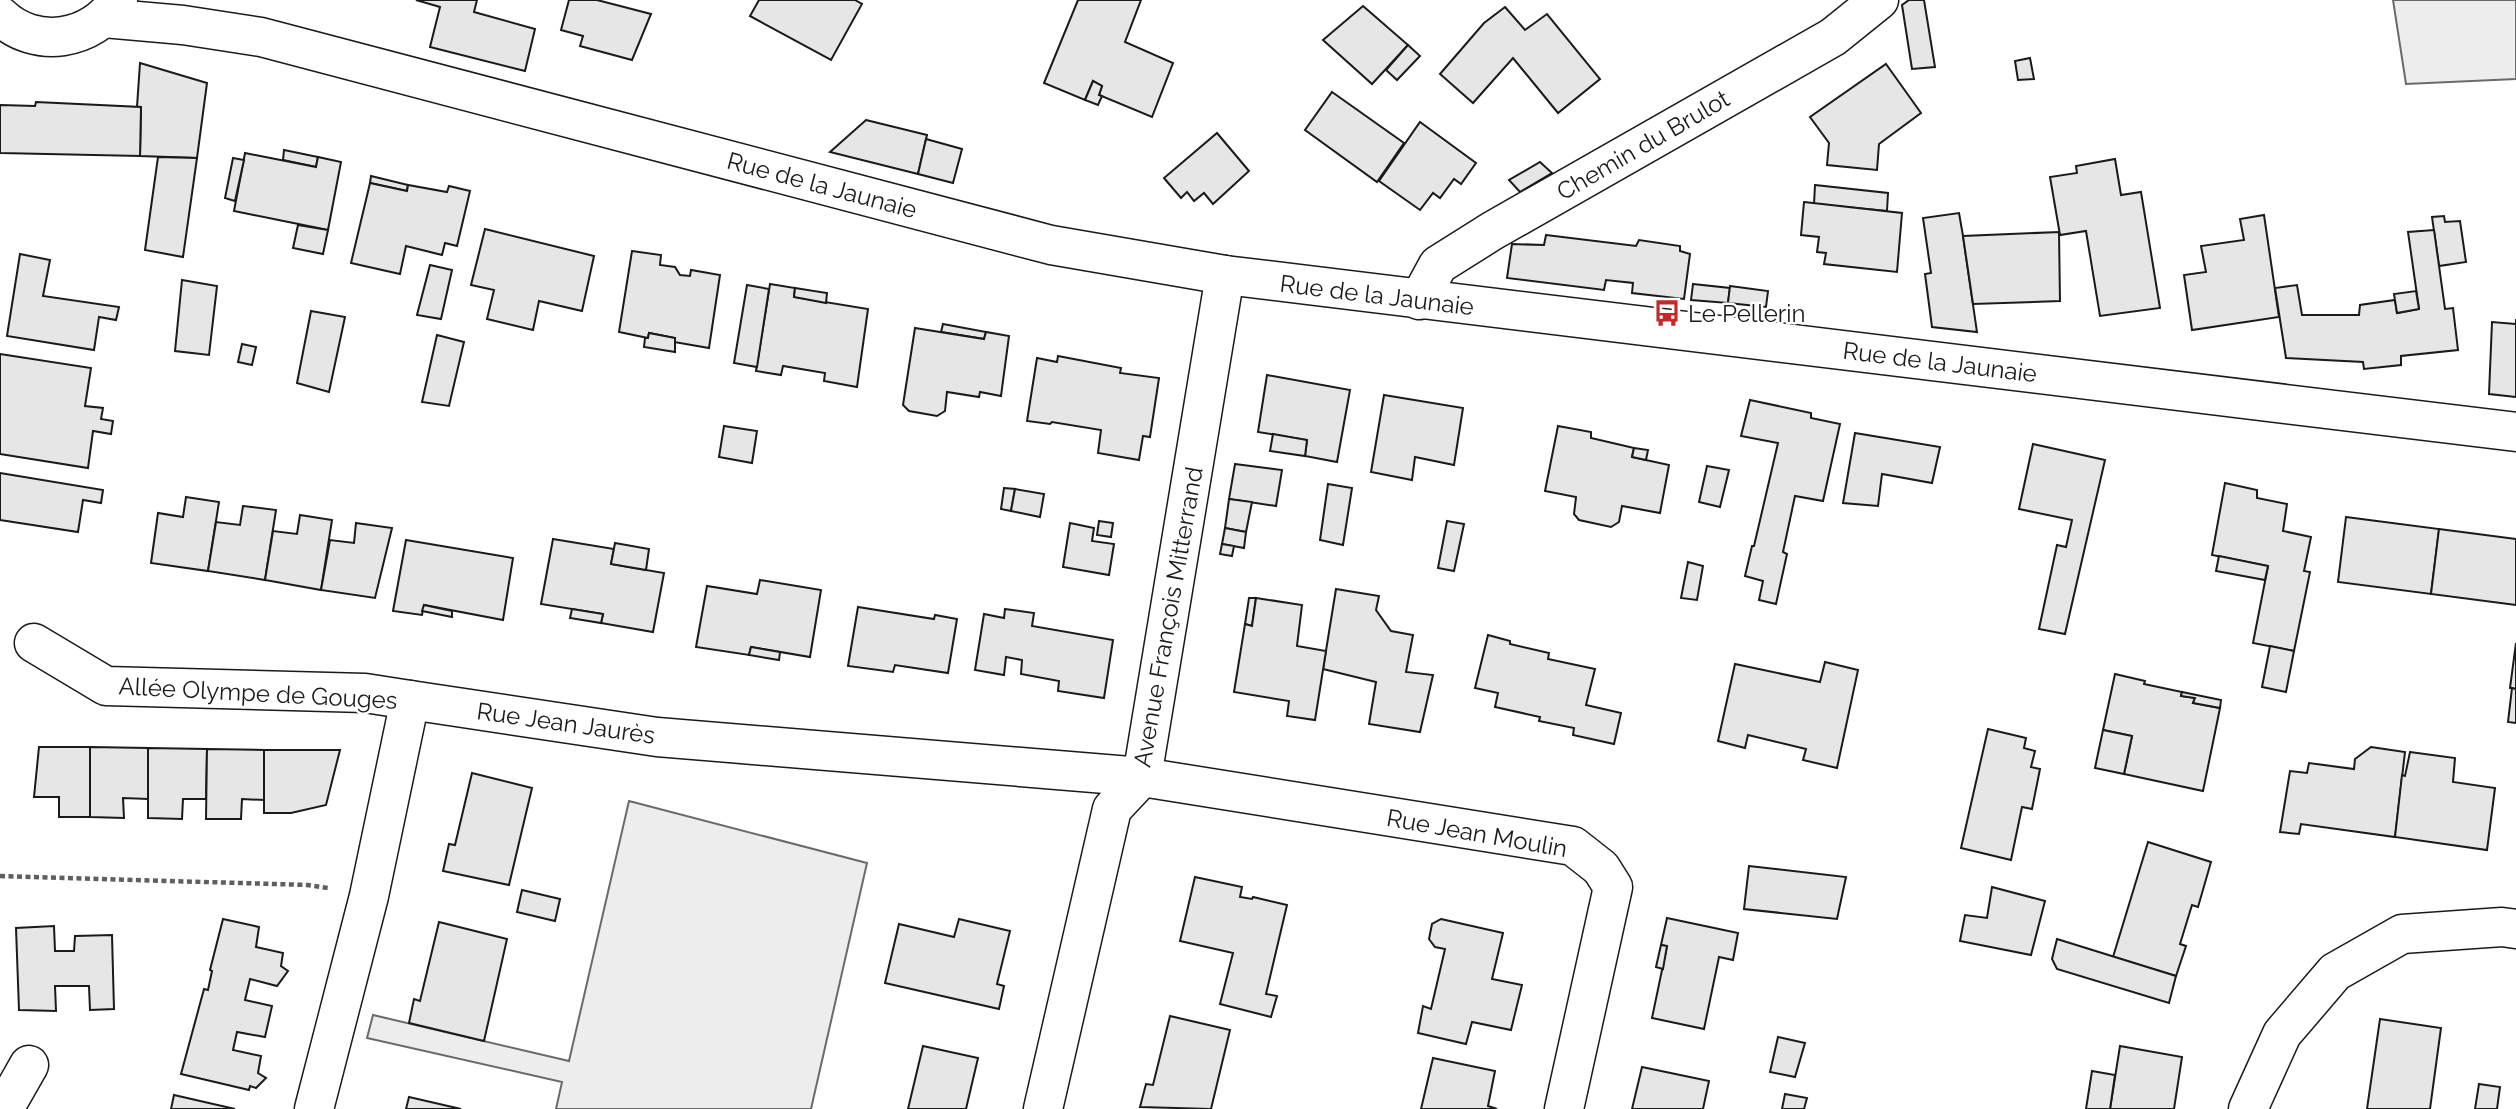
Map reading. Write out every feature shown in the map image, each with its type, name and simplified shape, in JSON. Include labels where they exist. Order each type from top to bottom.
[{"type":"street","name":"Rue de la Jaunaie","points":[[186,0],[261,37]]},
{"type":"street","name":"Chemin du Brulot","points":[[1419,300],[1438,265],[1503,224],[1833,37],[1880,0]]},
{"type":"street","name":"Rue de la Jaunaie","points":[[111,9],[183,25],[261,37],[1051,245],[1224,275],[1419,300],[2516,432]]},
{"type":"street","points":[[2,20],[25,32],[46,37],[66,36],[86,30],[111,9]]},
{"type":"street","name":"Avenue François Mitterrand","points":[[1043,1109],[1112,809],[1142,777],[1224,275]]},
{"type":"street","name":"Allée Olympe de Gouges","points":[[34,643],[106,686],[365,693],[410,700]]},
{"type":"street","points":[[314,1109],[369,896],[410,700]]},
{"type":"street","name":"Rue Jean Jaurès","points":[[410,700],[657,737],[1142,777]]},
{"type":"street","name":"Rue Jean Moulin","points":[[1142,777],[1573,846],[1601,868],[1613,887],[1564,1109]]},
{"type":"street","points":[[2248,1109],[2282,1034],[2335,972],[2402,934],[2502,927],[2516,929]]},
{"type":"street","points":[[4,1109],[29,1065]]},
{"type":"path","points":[[0,876],[307,884],[369,896]]},
{"type":"shaded area","points":[[2393,0],[2516,0],[2516,79],[2406,84]]},
{"type":"shaded area","points":[[629,801],[867,863],[811,1109],[556,1109],[562,1082],[367,1038],[373,1015],[569,1061]]},
{"type":"building","points":[[416,0],[477,0],[474,12],[535,29],[525,71],[430,47],[440,7]]},
{"type":"building","points":[[569,0],[597,0],[651,14],[632,60],[580,46],[583,36],[561,30]]},
{"type":"building","points":[[759,0],[855,0],[862,4],[831,60],[750,16]]},
{"type":"building","points":[[1078,0],[1141,0],[1125,42],[1173,63],[1152,117],[1099,95],[1102,86],[1093,81],[1085,100],[1044,83]]},
{"type":"building","points":[[1909,0],[1924,0],[1935,67],[1912,69],[1902,5]]},
{"type":"building","points":[[1363,6],[1408,45],[1372,84],[1323,40]]},
{"type":"building","points":[[1505,7],[1525,30],[1547,14],[1600,79],[1558,113],[1513,58],[1473,103],[1440,74],[1484,23]]},
{"type":"building","points":[[1408,45],[1420,56],[1397,80],[1386,70]]},
{"type":"building","points":[[2030,58],[2034,79],[2018,80],[2015,61]]},
{"type":"building","points":[[140,63],[207,83],[197,158],[140,156],[141,107],[137,107]]},
{"type":"building","points":[[1886,64],[1921,113],[1879,144],[1877,170],[1827,165],[1829,143],[1810,117]]},
{"type":"building","points":[[1093,81],[1102,86],[1098,105],[1085,100]]},
{"type":"building","points":[[1332,92],[1404,143],[1377,182],[1305,130]]},
{"type":"building","points":[[36,102],[141,107],[140,156],[0,153],[0,105],[35,106]]},
{"type":"building","points":[[866,120],[927,135],[918,174],[830,152]]},
{"type":"building","points":[[1420,122],[1476,163],[1461,184],[1454,179],[1440,198],[1433,193],[1420,210],[1379,181]]},
{"type":"building","points":[[1217,133],[1249,171],[1213,204],[1204,193],[1194,201],[1187,192],[1181,198],[1164,178]]},
{"type":"building","points":[[926,139],[962,149],[953,183],[918,174]]},
{"type":"building","points":[[284,150],[318,157],[316,167],[283,160]]},
{"type":"building","points":[[245,153],[316,167],[318,157],[341,162],[328,230],[234,211]]},
{"type":"building","points":[[158,157],[197,158],[183,257],[145,250]]},
{"type":"building","points":[[233,158],[244,160],[235,201],[225,198]]},
{"type":"building","points":[[2115,159],[2121,195],[2141,192],[2160,308],[2100,316],[2086,231],[2060,235],[2050,177],[2077,173],[2076,166]]},
{"type":"building","points":[[1540,162],[1552,173],[1520,192],[1509,180]]},
{"type":"building","points":[[371,176],[408,185],[407,191],[370,183]]},
{"type":"building","points":[[370,183],[407,191],[408,185],[447,192],[449,186],[470,191],[457,246],[445,243],[442,255],[406,246],[400,274],[351,263]]},
{"type":"building","points":[[1815,185],[1888,193],[1887,211],[1814,204]]},
{"type":"building","points":[[1804,202],[1902,213],[1897,272],[1824,264],[1826,253],[1817,252],[1819,237],[1801,235]]},
{"type":"building","points":[[1959,213],[1977,332],[1932,327],[1925,274],[1931,273],[1923,218]]},
{"type":"building","points":[[2264,215],[2279,317],[2192,330],[2184,275],[2206,272],[2201,246],[2244,240],[2240,219]]},
{"type":"building","points":[[2444,216],[2445,222],[2460,221],[2466,262],[2439,266],[2432,217]]},
{"type":"building","points":[[298,225],[328,230],[323,254],[293,248]]},
{"type":"building","points":[[485,229],[594,256],[582,311],[539,301],[533,330],[487,319],[494,290],[471,285]]},
{"type":"building","points":[[2434,230],[2445,309],[2453,308],[2458,350],[2401,356],[2401,365],[2364,369],[2363,362],[2286,358],[2275,288],[2297,285],[2302,315],[2359,315],[2360,305],[2395,300],[2397,313],[2419,309],[2408,232]]},
{"type":"building","points":[[2059,232],[2060,301],[1973,304],[1963,236]]},
{"type":"building","points":[[1546,235],[1636,246],[1639,240],[1680,246],[1680,251],[1690,254],[1684,299],[1632,293],[1633,283],[1606,280],[1604,290],[1507,278],[1512,244],[1544,245]]},
{"type":"building","points":[[632,251],[661,255],[660,265],[675,267],[680,275],[690,276],[691,270],[720,275],[709,348],[674,342],[675,338],[649,333],[648,338],[619,332]]},
{"type":"building","points":[[20,254],[50,260],[43,296],[119,307],[116,320],[99,317],[94,350],[7,336]]},
{"type":"building","points":[[430,265],[452,270],[441,319],[417,315]]},
{"type":"building","points":[[182,280],[217,286],[209,355],[175,351]]},
{"type":"building","points":[[770,284],[795,288],[794,297],[868,309],[857,387],[824,381],[825,373],[783,366],[781,375],[756,371]]},
{"type":"building","points":[[1693,284],[1730,288],[1728,303],[1691,300]]},
{"type":"building","points":[[747,285],[769,289],[757,367],[734,363]]},
{"type":"building","points":[[1730,286],[1768,291],[1766,307],[1728,303]]},
{"type":"building","points":[[795,288],[827,293],[826,303],[794,297]]},
{"type":"building","points":[[2416,291],[2419,309],[2397,313],[2394,294]]},
{"type":"building","points":[[311,311],[345,317],[329,392],[297,383]]},
{"type":"building","points":[[2492,322],[2516,324],[2516,397],[2489,394]]},
{"type":"building","points":[[943,324],[986,332],[984,339],[941,332]]},
{"type":"building","points":[[915,328],[984,339],[986,332],[1009,336],[1001,396],[980,392],[979,397],[947,392],[945,411],[937,416],[909,411],[903,405]]},
{"type":"building","points":[[649,333],[675,338],[675,352],[644,347]]},
{"type":"building","points":[[437,335],[464,342],[449,406],[422,402]]},
{"type":"building","points":[[242,344],[256,347],[252,365],[238,362]]},
{"type":"building","points":[[0,354],[91,368],[85,406],[103,408],[101,419],[113,421],[111,434],[93,431],[88,468],[0,454]]},
{"type":"building","points":[[1058,356],[1121,368],[1120,373],[1159,378],[1150,437],[1143,436],[1139,460],[1098,453],[1101,430],[1027,421],[1037,358],[1057,362]]},
{"type":"building","points":[[1267,375],[1350,390],[1337,462],[1305,456],[1307,440],[1258,432]]},
{"type":"building","points":[[1384,395],[1463,408],[1454,465],[1415,457],[1412,480],[1371,472]]},
{"type":"building","points":[[1750,400],[1811,413],[1811,418],[1840,424],[1823,501],[1795,496],[1783,552],[1787,554],[1776,604],[1759,600],[1763,581],[1745,576],[1778,443],[1741,436]]},
{"type":"building","points":[[724,426],[757,431],[752,463],[719,457]]},
{"type":"building","points":[[1558,426],[1591,432],[1591,438],[1634,448],[1632,457],[1669,465],[1660,513],[1622,506],[1619,522],[1611,527],[1579,520],[1574,514],[1576,497],[1545,491]]},
{"type":"building","points":[[1855,433],[1940,447],[1932,483],[1882,474],[1878,506],[1843,503]]},
{"type":"building","points":[[1273,434],[1307,440],[1305,456],[1270,451]]},
{"type":"building","points":[[2033,444],[2105,460],[2065,634],[2039,629],[2057,545],[2066,547],[2072,520],[2019,509]]},
{"type":"building","points":[[1634,448],[1648,450],[1646,460],[1632,457]]},
{"type":"building","points":[[1235,464],[1282,470],[1276,506],[1229,499]]},
{"type":"building","points":[[1707,466],[1729,470],[1720,507],[1699,502]]},
{"type":"building","points":[[0,473],[103,490],[101,503],[83,500],[78,532],[0,520]]},
{"type":"building","points":[[2225,483],[2257,490],[2257,498],[2287,504],[2283,531],[2311,537],[2304,571],[2310,572],[2294,651],[2253,643],[2268,566],[2212,555]]},
{"type":"building","points":[[1328,484],[1352,488],[1343,545],[1320,540]]},
{"type":"building","points":[[1004,488],[1015,489],[1011,511],[1001,509]]},
{"type":"building","points":[[1015,489],[1044,494],[1040,517],[1011,511]]},
{"type":"building","points":[[186,497],[219,502],[208,571],[151,563],[158,513],[183,517]]},
{"type":"building","points":[[1229,499],[1252,502],[1246,532],[1225,528]]},
{"type":"building","points":[[243,506],[276,510],[265,580],[208,571],[216,522],[240,525]]},
{"type":"building","points":[[300,515],[332,520],[321,590],[265,580],[273,531],[297,534]]},
{"type":"building","points":[[2346,517],[2439,529],[2431,594],[2338,582]]},
{"type":"building","points":[[1099,521],[1113,523],[1111,537],[1097,535]]},
{"type":"building","points":[[1447,521],[1464,524],[1454,571],[1438,568]]},
{"type":"building","points":[[356,523],[392,528],[375,598],[321,590],[330,540],[354,543]]},
{"type":"building","points":[[1070,523],[1094,528],[1092,541],[1114,544],[1109,575],[1063,567]]},
{"type":"building","points":[[1225,528],[1246,532],[1244,548],[1222,544]]},
{"type":"building","points":[[2439,529],[2516,539],[2516,605],[2431,594]]},
{"type":"building","points":[[553,539],[614,549],[611,564],[664,573],[653,632],[601,623],[603,614],[541,604]]},
{"type":"building","points":[[406,540],[513,558],[503,620],[424,605],[422,615],[393,611]]},
{"type":"building","points":[[615,543],[649,549],[646,570],[611,564]]},
{"type":"building","points":[[1222,544],[1234,546],[1232,556],[1220,554]]},
{"type":"building","points":[[2219,556],[2268,566],[2265,580],[2216,571]]},
{"type":"building","points":[[1688,562],[1703,566],[1697,600],[1681,598]]},
{"type":"building","points":[[760,580],[821,590],[810,657],[751,647],[749,655],[696,647],[707,586],[757,594]]},
{"type":"building","points":[[1336,589],[1379,596],[1376,610],[1391,631],[1413,635],[1406,672],[1433,675],[1420,732],[1369,724],[1376,682],[1323,669]]},
{"type":"building","points":[[1249,598],[1256,598],[1252,626],[1245,624]]},
{"type":"building","points":[[1256,598],[1302,605],[1297,646],[1326,651],[1315,720],[1287,716],[1289,701],[1234,692],[1245,624],[1252,626]]},
{"type":"building","points":[[424,605],[452,611],[452,617],[422,611]]},
{"type":"building","points":[[858,607],[934,619],[935,615],[957,619],[948,673],[895,665],[893,672],[848,666]]},
{"type":"building","points":[[572,609],[603,614],[601,623],[570,618]]},
{"type":"building","points":[[1005,609],[1034,613],[1032,626],[1113,640],[1104,698],[1058,691],[1059,681],[1021,674],[1022,660],[1006,657],[1004,675],[975,670],[984,614],[1004,618]]},
{"type":"building","points":[[1488,635],[1510,641],[1510,644],[1549,653],[1548,659],[1595,669],[1586,705],[1621,713],[1614,744],[1573,735],[1574,728],[1539,721],[1540,717],[1495,707],[1498,693],[1475,688]]},
{"type":"building","points":[[2516,643],[2516,689],[2510,688]]},
{"type":"building","points":[[2270,646],[2294,651],[2286,692],[2262,687]]},
{"type":"building","points":[[751,647],[780,652],[779,660],[749,655]]},
{"type":"building","points":[[1825,662],[1858,670],[1837,768],[1803,760],[1806,749],[1748,735],[1745,748],[1718,741],[1735,664],[1820,682]]},
{"type":"building","points":[[2115,674],[2145,681],[2144,684],[2182,692],[2181,696],[2195,698],[2193,703],[2220,708],[2203,791],[2124,774],[2132,736],[2103,730]]},
{"type":"building","points":[[2512,688],[2516,689],[2516,723],[2508,722]]},
{"type":"building","points":[[2182,692],[2221,700],[2220,708],[2193,703],[2195,698],[2181,696]]},
{"type":"building","points":[[1988,729],[2026,738],[2024,748],[2035,751],[2031,767],[2040,769],[2032,809],[2022,807],[2011,860],[1961,848]]},
{"type":"building","points":[[2103,730],[2132,736],[2124,774],[2095,768]]},
{"type":"building","points":[[39,747],[90,747],[90,817],[59,817],[59,797],[34,797]]},
{"type":"building","points":[[90,747],[148,748],[148,799],[123,798],[124,818],[90,817]]},
{"type":"building","points":[[2371,747],[2405,752],[2395,837],[2301,824],[2299,834],[2280,832],[2290,771],[2307,773],[2309,763],[2354,769],[2355,759]]},
{"type":"building","points":[[148,748],[207,749],[206,799],[183,799],[182,819],[148,818]]},
{"type":"building","points":[[207,749],[264,750],[264,800],[242,799],[241,819],[206,819]]},
{"type":"building","points":[[264,750],[340,750],[326,805],[291,813],[264,813]]},
{"type":"building","points":[[2410,752],[2455,758],[2453,782],[2495,788],[2487,850],[2395,837],[2402,775],[2405,776]]},
{"type":"building","points":[[472,773],[532,788],[509,885],[443,871],[449,844],[455,845]]},
{"type":"building","points":[[2148,842],[2211,862],[2198,907],[2192,905],[2180,944],[2186,946],[2176,976],[2113,957]]},
{"type":"building","points":[[1749,866],[1846,877],[1837,919],[1744,909]]},
{"type":"building","points":[[1195,877],[1242,887],[1240,897],[1253,897],[1287,905],[1266,994],[1277,996],[1271,1017],[1220,1004],[1233,953],[1180,941]]},
{"type":"building","points":[[1992,887],[2045,901],[2031,955],[1960,941],[1965,915],[1987,918]]},
{"type":"building","points":[[522,890],[560,899],[555,921],[517,912]]},
{"type":"building","points":[[1667,918],[1738,933],[1733,960],[1719,957],[1704,1029],[1652,1018],[1667,946],[1661,945]]},
{"type":"building","points":[[223,919],[259,927],[256,947],[283,953],[281,966],[288,971],[277,986],[250,979],[245,1000],[272,1006],[265,1037],[237,1032],[233,1050],[261,1056],[258,1073],[266,1078],[256,1088],[250,1086],[249,1090],[181,1074],[204,989],[208,990],[210,970]]},
{"type":"building","points":[[959,919],[1010,931],[997,984],[1004,986],[999,1009],[885,983],[899,924],[954,937]]},
{"type":"building","points":[[1441,919],[1503,933],[1492,979],[1522,985],[1511,1030],[1472,1022],[1466,1044],[1418,1033],[1423,1006],[1431,1009],[1445,949],[1435,947],[1429,939],[1432,924]]},
{"type":"building","points":[[439,922],[507,939],[484,1041],[409,1023],[414,999],[420,1001]]},
{"type":"building","points":[[54,926],[55,951],[74,951],[75,936],[112,935],[114,1009],[90,1010],[89,986],[55,986],[56,1011],[19,1010],[16,928]]},
{"type":"building","points":[[2057,939],[2176,976],[2169,1003],[2057,969],[2052,959]]},
{"type":"building","points":[[1661,945],[1667,946],[1663,969],[1656,967]]},
{"type":"building","points":[[1170,1016],[1230,1030],[1211,1109],[1140,1107],[1146,1084],[1153,1085]]},
{"type":"building","points":[[2380,1019],[2441,1028],[2430,1109],[2367,1109]]},
{"type":"building","points":[[1778,1037],[1805,1043],[1795,1077],[1770,1072]]},
{"type":"building","points":[[923,1046],[978,1058],[966,1109],[908,1109]]},
{"type":"building","points":[[2120,1046],[2182,1057],[2174,1109],[2110,1109]]},
{"type":"building","points":[[1433,1058],[1495,1071],[1488,1106],[1497,1109],[1421,1109]]},
{"type":"building","points":[[1642,1067],[1709,1081],[1703,1109],[1632,1109]]},
{"type":"building","points":[[2092,1071],[2115,1075],[2110,1109],[2086,1109]]},
{"type":"building","points":[[2479,1084],[2500,1087],[2497,1109],[2475,1109]]},
{"type":"building","points":[[1785,1094],[1807,1098],[1804,1109],[1782,1109]]},
{"type":"building","points":[[174,1095],[235,1109],[171,1109]]},
{"type":"building","points":[[409,1097],[461,1109],[406,1109]]},
{"type":"place","name":"Le Pellerin","points":[[1667,313]]}]
